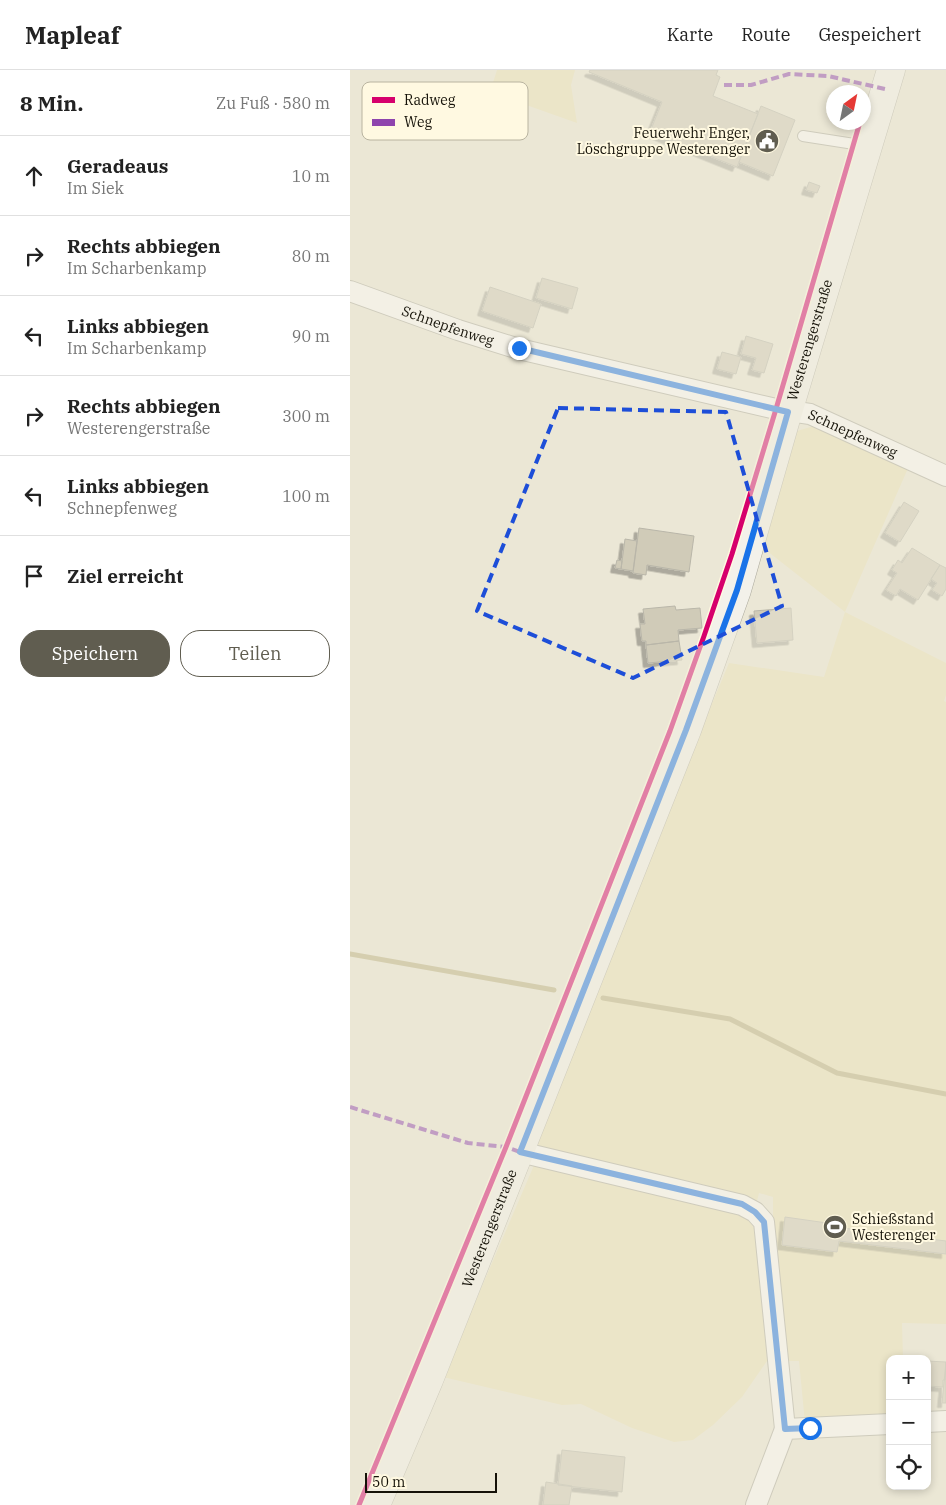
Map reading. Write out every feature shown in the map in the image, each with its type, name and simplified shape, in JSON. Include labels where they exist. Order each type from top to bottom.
[{"type":"street","name":"Westerengerstraße","points":[[376,1504],[429,1380],[704,683],[737,590],[788,412],[891,70]]},
{"type":"street","name":"Schnepfenweg","points":[[350,291],[458,330],[519,348],[788,412],[810,414],[946,476]]},
{"type":"street","points":[[520,1152],[742,1204],[755,1212],[764,1222],[785,1429],[756,1505]]},
{"type":"street","points":[[931,1422],[946,1421]]},
{"type":"street","points":[[785,1429],[886,1424]]},
{"type":"lane","points":[[803,136],[854,143],[868,147]]},
{"type":"highlighted area","points":[[558,408],[726,412],[782,606],[633,678],[477,611]]},
{"type":"shaded area","points":[[497,70],[575,70],[571,85],[577,123],[528,106],[528,82],[493,82]]},
{"type":"shaded area","points":[[817,425],[909,466],[845,612],[762,547],[797,431]]},
{"type":"shaded area","points":[[845,612],[946,663],[946,695],[944,701],[946,702],[946,1324],[902,1323],[903,1355],[886,1355],[886,1417],[805,1423],[799,1361],[782,1361],[773,1256],[773,1197],[759,1193],[756,1205],[531,1147],[604,962],[729,663],[824,677]]},
{"type":"shaded area","points":[[535,1163],[738,1214],[751,1222],[758,1238],[767,1361],[742,1397],[713,1425],[693,1440],[674,1442],[632,1428],[581,1404],[562,1405],[443,1377]]},
{"type":"building","points":[[590,70],[718,70],[716,75],[720,77],[713,96],[758,114],[737,167],[650,132],[662,102],[589,72]]},
{"type":"building","name":"Feuerwehr Enger, Löschgruppe Westerenger","points":[[761,106],[795,120],[773,176],[739,162]]},
{"type":"building","points":[[809,182],[820,186],[817,193],[806,190]]},
{"type":"building","points":[[542,278],[578,288],[572,309],[536,298]]},
{"type":"building","points":[[490,287],[541,304],[533,328],[482,311]]},
{"type":"building","points":[[746,336],[773,344],[764,373],[752,370],[756,358],[741,354]]},
{"type":"building","points":[[722,352],[741,357],[736,374],[717,369]]},
{"type":"building","points":[[904,502],[919,511],[900,542],[885,533]]},
{"type":"building","points":[[639,528],[694,536],[689,572],[647,565],[646,575],[633,573]]},
{"type":"building","points":[[625,539],[637,541],[633,571],[621,569]]},
{"type":"building","points":[[912,548],[940,565],[918,600],[900,589],[896,596],[886,590],[897,573],[892,570],[898,560],[902,563]]},
{"type":"building","points":[[617,560],[622,561],[621,569],[615,568]]},
{"type":"building","points":[[940,565],[946,568],[946,589],[942,596],[932,590],[937,583],[931,579]]},
{"type":"building","points":[[675,606],[676,610],[700,608],[702,628],[678,630],[679,641],[646,645],[646,641],[642,641],[640,624],[645,624],[643,609]]},
{"type":"building","points":[[791,608],[793,640],[757,643],[754,611]]},
{"type":"building","points":[[679,641],[682,660],[648,663],[646,645]]},
{"type":"building","points":[[785,1217],[827,1223],[827,1226],[946,1241],[946,1254],[839,1241],[837,1252],[782,1245]]},
{"type":"building","points":[[931,1361],[946,1362],[943,1387],[931,1386]]},
{"type":"building","points":[[946,1362],[946,1403],[942,1403]]},
{"type":"building","points":[[562,1450],[625,1457],[622,1492],[558,1485]]},
{"type":"building","points":[[546,1482],[572,1486],[569,1505],[543,1505]]},
{"type":"waterway","points":[[350,954],[554,990]]},
{"type":"waterway","points":[[603,998],[730,1019],[837,1073],[946,1094]]},
{"type":"marked path","points":[[724,85],[751,85],[789,74],[828,76],[885,89]]},
{"type":"marked path","points":[[350,1107],[468,1143],[506,1147],[520,1152]]},
{"type":"cycle path","points":[[359,1505],[506,1147],[670,731],[732,554],[858,130]]},
{"type":"place","name":"Feuerwehr Enger, Löschgruppe Westerenger","points":[[767,141]]},
{"type":"place","name":"Schießstand Westerenger","points":[[835,1227]]},
{"type":"route","points":[[519,348],[788,412],[737,590],[686,730],[520,1152],[742,1204],[755,1212],[764,1222],[785,1429],[810,1428]]}]
